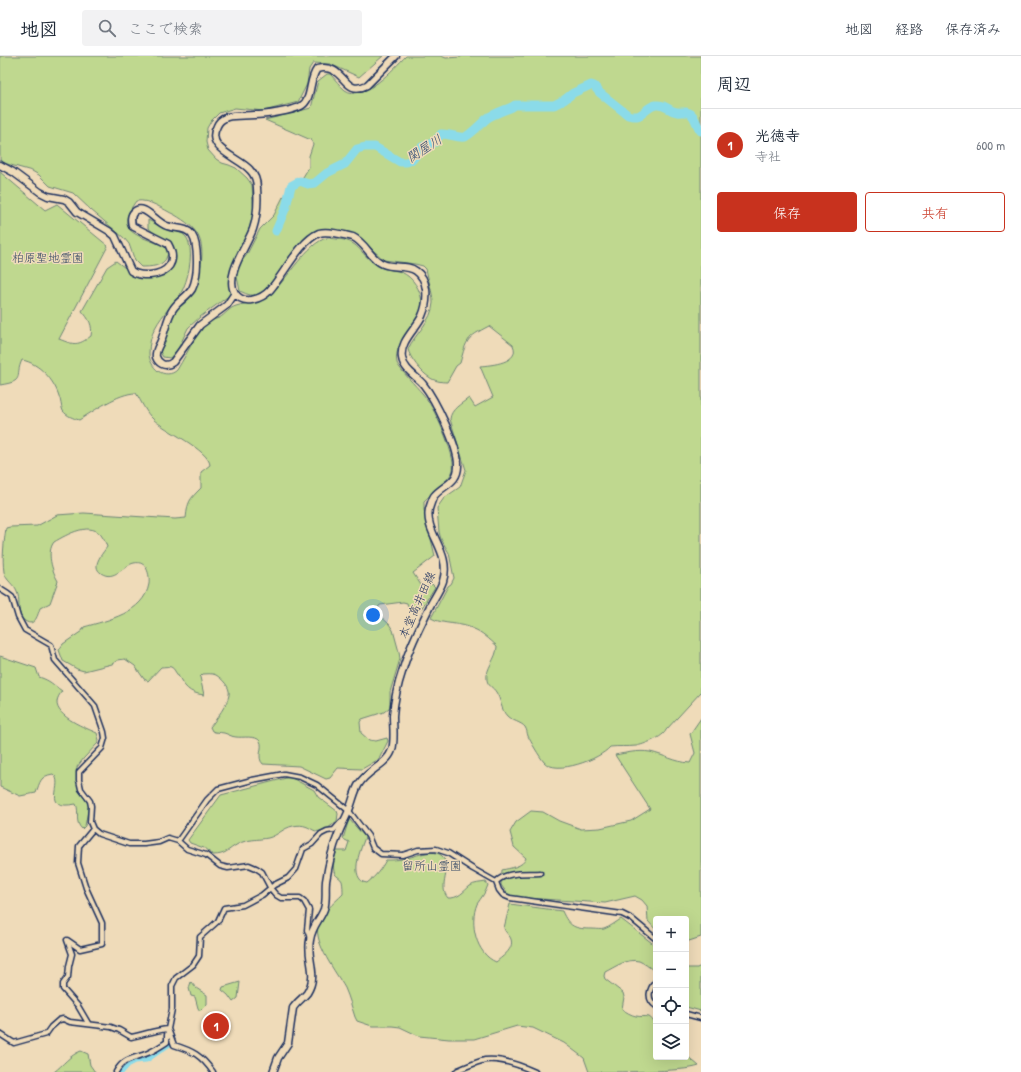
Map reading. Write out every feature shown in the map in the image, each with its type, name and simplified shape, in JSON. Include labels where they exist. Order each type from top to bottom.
[{"type":"main road","points":[[0,165],[13,172],[40,192],[48,196],[64,199],[69,202],[77,212],[109,231],[115,236],[131,271],[136,274],[156,274],[167,270],[170,266],[172,254],[168,244],[132,226],[131,216],[135,211],[140,209],[145,210],[159,223],[188,231],[194,241],[197,263],[193,285],[191,290],[172,309],[163,337],[156,351],[158,361],[163,365],[168,365],[173,362],[200,325],[227,305],[234,293],[232,277],[235,268],[253,230],[256,220],[256,177],[247,166],[219,147],[214,136],[216,126],[224,118],[230,116],[267,114],[302,106],[306,102],[314,72],[317,69],[330,68],[335,70],[346,83],[352,86],[362,87],[367,85],[396,56]]},
{"type":"main road","name":"本堂高井田線","points":[[234,293],[243,300],[260,298],[269,292],[291,260],[303,247],[316,235],[328,232],[351,236],[357,239],[373,257],[382,264],[405,266],[420,274],[426,291],[426,304],[421,318],[414,327],[402,349],[402,358],[405,366],[424,385],[434,401],[453,443],[458,461],[457,476],[452,482],[434,496],[430,505],[428,515],[429,522],[444,560],[442,582],[412,644],[403,667],[394,703],[392,749],[386,759],[366,774],[357,786],[349,811],[337,836],[326,879],[325,906],[313,926],[308,945],[313,976],[306,994],[293,1008],[288,1043],[278,1058],[273,1072]]},
{"type":"street","points":[[0,589],[12,598],[18,617],[25,630],[51,645],[55,660],[95,706],[105,738],[102,748],[79,772],[81,789],[90,801],[90,822],[93,829],[99,834],[129,844],[159,842],[168,838],[178,841],[187,849],[206,854],[220,866],[228,868],[248,865],[256,868],[262,872],[270,889],[281,898],[295,897],[304,901],[309,910],[307,930],[310,938]]},
{"type":"street","points":[[178,841],[207,800],[218,789],[252,780],[284,774],[300,776],[317,785],[349,811],[368,836],[373,848],[381,854],[403,856],[418,850],[436,849],[448,853],[472,869],[496,882],[503,895],[510,898],[622,914],[632,919],[653,936]]},
{"type":"street","points":[[116,1072],[123,1062],[146,1054],[167,1042],[172,1009],[172,986],[176,978],[194,964],[199,956],[200,937],[218,921],[224,908],[243,905],[288,878],[293,873],[303,849],[312,844],[321,834],[334,830],[342,821],[345,820]]},
{"type":"street","points":[[88,1023],[78,1006],[63,990],[63,984],[68,977],[72,954],[67,940],[80,949],[102,944],[102,923],[86,888],[78,863],[79,846],[93,829]]},
{"type":"street","points":[[496,882],[499,878],[507,875],[540,873]]},
{"type":"street","points":[[653,985],[649,995],[653,1004]]},
{"type":"street","points":[[689,1015],[701,1018]]},
{"type":"street","points":[[0,1034],[14,1043],[46,1034],[51,1027],[59,1020],[63,1019],[70,1022],[111,1027],[130,1037],[141,1036],[157,1030],[168,1030]]},
{"type":"street","points":[[168,1030],[174,1045],[191,1050],[204,1060],[213,1072]]},
{"type":"street","points":[[456,1072],[484,1060],[495,1060],[519,1065],[534,1072]]},
{"type":"green space","points":[[0,56],[383,56],[359,77],[330,64],[313,63],[309,69],[307,84],[298,102],[264,111],[235,108],[219,113],[211,121],[207,128],[206,142],[208,150],[222,163],[236,168],[252,185],[254,217],[232,269],[230,295],[200,317],[188,328],[178,349],[170,358],[163,357],[159,350],[171,315],[187,301],[200,272],[202,247],[196,232],[183,220],[156,205],[136,201],[127,217],[128,228],[132,232],[163,246],[168,251],[165,260],[160,264],[141,267],[135,261],[129,244],[124,238],[73,193],[50,186],[39,175],[32,171],[0,162]]},
{"type":"green space","points":[[406,56],[441,56],[446,58],[462,56],[701,56],[701,692],[664,733],[657,738],[636,746],[610,747],[605,752],[588,761],[568,767],[550,766],[544,762],[529,739],[525,727],[505,714],[498,695],[488,684],[487,680],[488,671],[497,646],[477,630],[463,625],[441,622],[431,618],[448,586],[454,578],[449,553],[441,539],[439,532],[437,508],[444,498],[460,487],[466,470],[450,419],[451,415],[457,407],[469,398],[475,407],[493,397],[480,366],[497,364],[509,359],[513,356],[513,345],[489,326],[476,333],[468,340],[460,363],[456,366],[447,382],[438,381],[429,377],[416,364],[408,349],[430,316],[432,310],[432,295],[426,269],[423,266],[415,264],[384,260],[355,234],[325,229],[309,236],[262,293],[251,295],[240,291],[236,272],[238,265],[246,256],[260,229],[274,215],[283,197],[303,177],[309,167],[309,156],[313,144],[311,140],[265,120],[311,108],[318,81],[327,74],[330,74],[345,90],[353,93],[361,92],[378,82]]},
{"type":"green space","name":"柏原聖地霊園","points":[[0,172],[45,210],[57,204],[108,246],[59,339],[64,341],[76,344],[83,342],[91,336],[90,322],[82,311],[107,267],[116,261],[133,274],[153,278],[164,274],[173,262],[172,246],[148,228],[148,220],[179,232],[185,236],[189,243],[190,249],[189,268],[186,282],[180,295],[155,328],[149,346],[149,356],[152,363],[158,371],[163,373],[170,374],[177,370],[199,330],[205,324],[219,318],[234,307],[260,300],[268,296],[278,287],[312,246],[327,238],[344,240],[354,244],[378,266],[401,272],[416,284],[422,303],[421,309],[399,347],[397,363],[404,374],[427,399],[432,408],[443,430],[451,453],[453,470],[449,478],[424,501],[424,510],[435,556],[413,573],[423,588],[432,584],[435,587],[421,609],[411,609],[408,607],[407,603],[403,602],[380,605],[377,609],[377,613],[393,630],[400,659],[390,692],[390,707],[384,712],[362,719],[360,722],[361,733],[369,740],[376,741],[387,738],[388,741],[379,759],[362,769],[338,768],[330,778],[326,779],[299,766],[263,764],[260,758],[261,743],[258,739],[252,737],[234,737],[224,733],[212,731],[210,727],[224,707],[229,692],[229,689],[225,683],[216,675],[203,674],[200,677],[204,695],[194,693],[188,689],[174,669],[170,667],[161,667],[148,681],[144,679],[135,666],[125,659],[84,671],[77,669],[63,661],[59,650],[63,644],[82,631],[84,627],[114,618],[133,609],[146,594],[149,584],[147,569],[142,564],[130,564],[119,572],[110,576],[101,573],[98,570],[98,560],[107,547],[99,532],[86,529],[79,530],[54,542],[50,551],[50,556],[52,567],[58,581],[50,603],[40,608],[34,622],[28,623],[21,617],[17,592],[6,578],[3,567],[6,528],[37,526],[57,515],[84,513],[175,519],[186,518],[190,501],[201,488],[201,472],[210,465],[208,459],[202,453],[153,419],[136,393],[114,399],[79,420],[68,416],[63,411],[57,390],[50,378],[40,368],[28,362],[22,360],[16,380],[0,385]]},
{"type":"green space","points":[[0,656],[36,668],[39,677],[49,681],[62,691],[57,702],[61,712],[72,721],[97,733],[99,740],[98,743],[77,767],[80,792],[89,805],[85,826],[82,829],[78,823],[78,810],[76,804],[59,804],[56,800],[57,783],[53,774],[43,778],[36,793],[20,796],[0,787]]},
{"type":"green space","points":[[701,718],[701,937],[689,941],[689,916],[653,916],[653,927],[648,921],[647,906],[642,900],[635,896],[605,903],[510,897],[501,885],[502,870],[519,865],[526,858],[514,847],[510,832],[516,822],[531,811],[543,812],[559,821],[581,829],[600,828],[631,821],[650,809],[615,755],[646,751],[690,763],[695,753],[690,734]]},
{"type":"green space","points":[[290,777],[314,790],[318,797],[337,811],[337,821],[329,828],[322,831],[300,825],[289,827],[271,837],[241,842],[224,853],[217,855],[213,855],[204,848],[190,843],[188,840],[221,795]]},
{"type":"green space","name":"留所山霊園","points":[[349,819],[365,837],[359,854],[357,867],[359,878],[363,882],[367,883],[373,878],[386,860],[434,853],[443,857],[446,862],[444,888],[448,898],[458,896],[472,885],[486,882],[488,885],[487,888],[477,904],[474,929],[483,952],[496,962],[508,951],[511,945],[510,937],[504,928],[510,904],[562,911],[567,921],[577,928],[603,929],[621,919],[653,944],[653,970],[645,964],[635,960],[621,964],[605,972],[605,979],[623,993],[624,997],[622,1009],[632,1015],[649,1017],[652,1020],[653,1060],[689,1060],[689,1058],[699,1066],[663,1071],[589,1072],[584,1058],[564,1043],[533,1028],[517,1026],[474,1039],[449,1039],[419,1036],[400,1027],[372,1026],[357,1021],[345,988],[322,949],[318,933],[318,926],[322,917],[328,908],[343,894],[342,881],[335,874],[334,862],[337,851],[346,851],[349,842],[343,839]]},
{"type":"green space","points":[[701,966],[701,1011],[689,1008],[689,968],[697,968]]},
{"type":"green space","points":[[191,982],[196,988],[207,995],[207,1004],[200,1011],[195,997],[191,996],[189,988]]},
{"type":"green space","points":[[240,982],[238,998],[233,1002],[222,990],[223,987]]},
{"type":"green space","points":[[81,1051],[88,1054],[90,1065],[95,1072],[54,1072],[70,1058]]},
{"type":"waterway","name":"関屋川","points":[[276,231],[286,207],[291,186],[300,181],[308,184],[315,183],[327,173],[345,164],[357,149],[375,147],[400,162],[407,162],[413,159],[422,147],[435,142],[441,134],[465,137],[489,117],[515,105],[554,105],[573,93],[591,85],[628,115],[641,115],[652,106],[660,105],[674,111],[690,113],[701,131]]},
{"type":"waterway","points":[[119,1072],[127,1063],[135,1059],[146,1058],[169,1042]]},
{"type":"place","name":"光徳寺","points":[[216,1026]]}]
